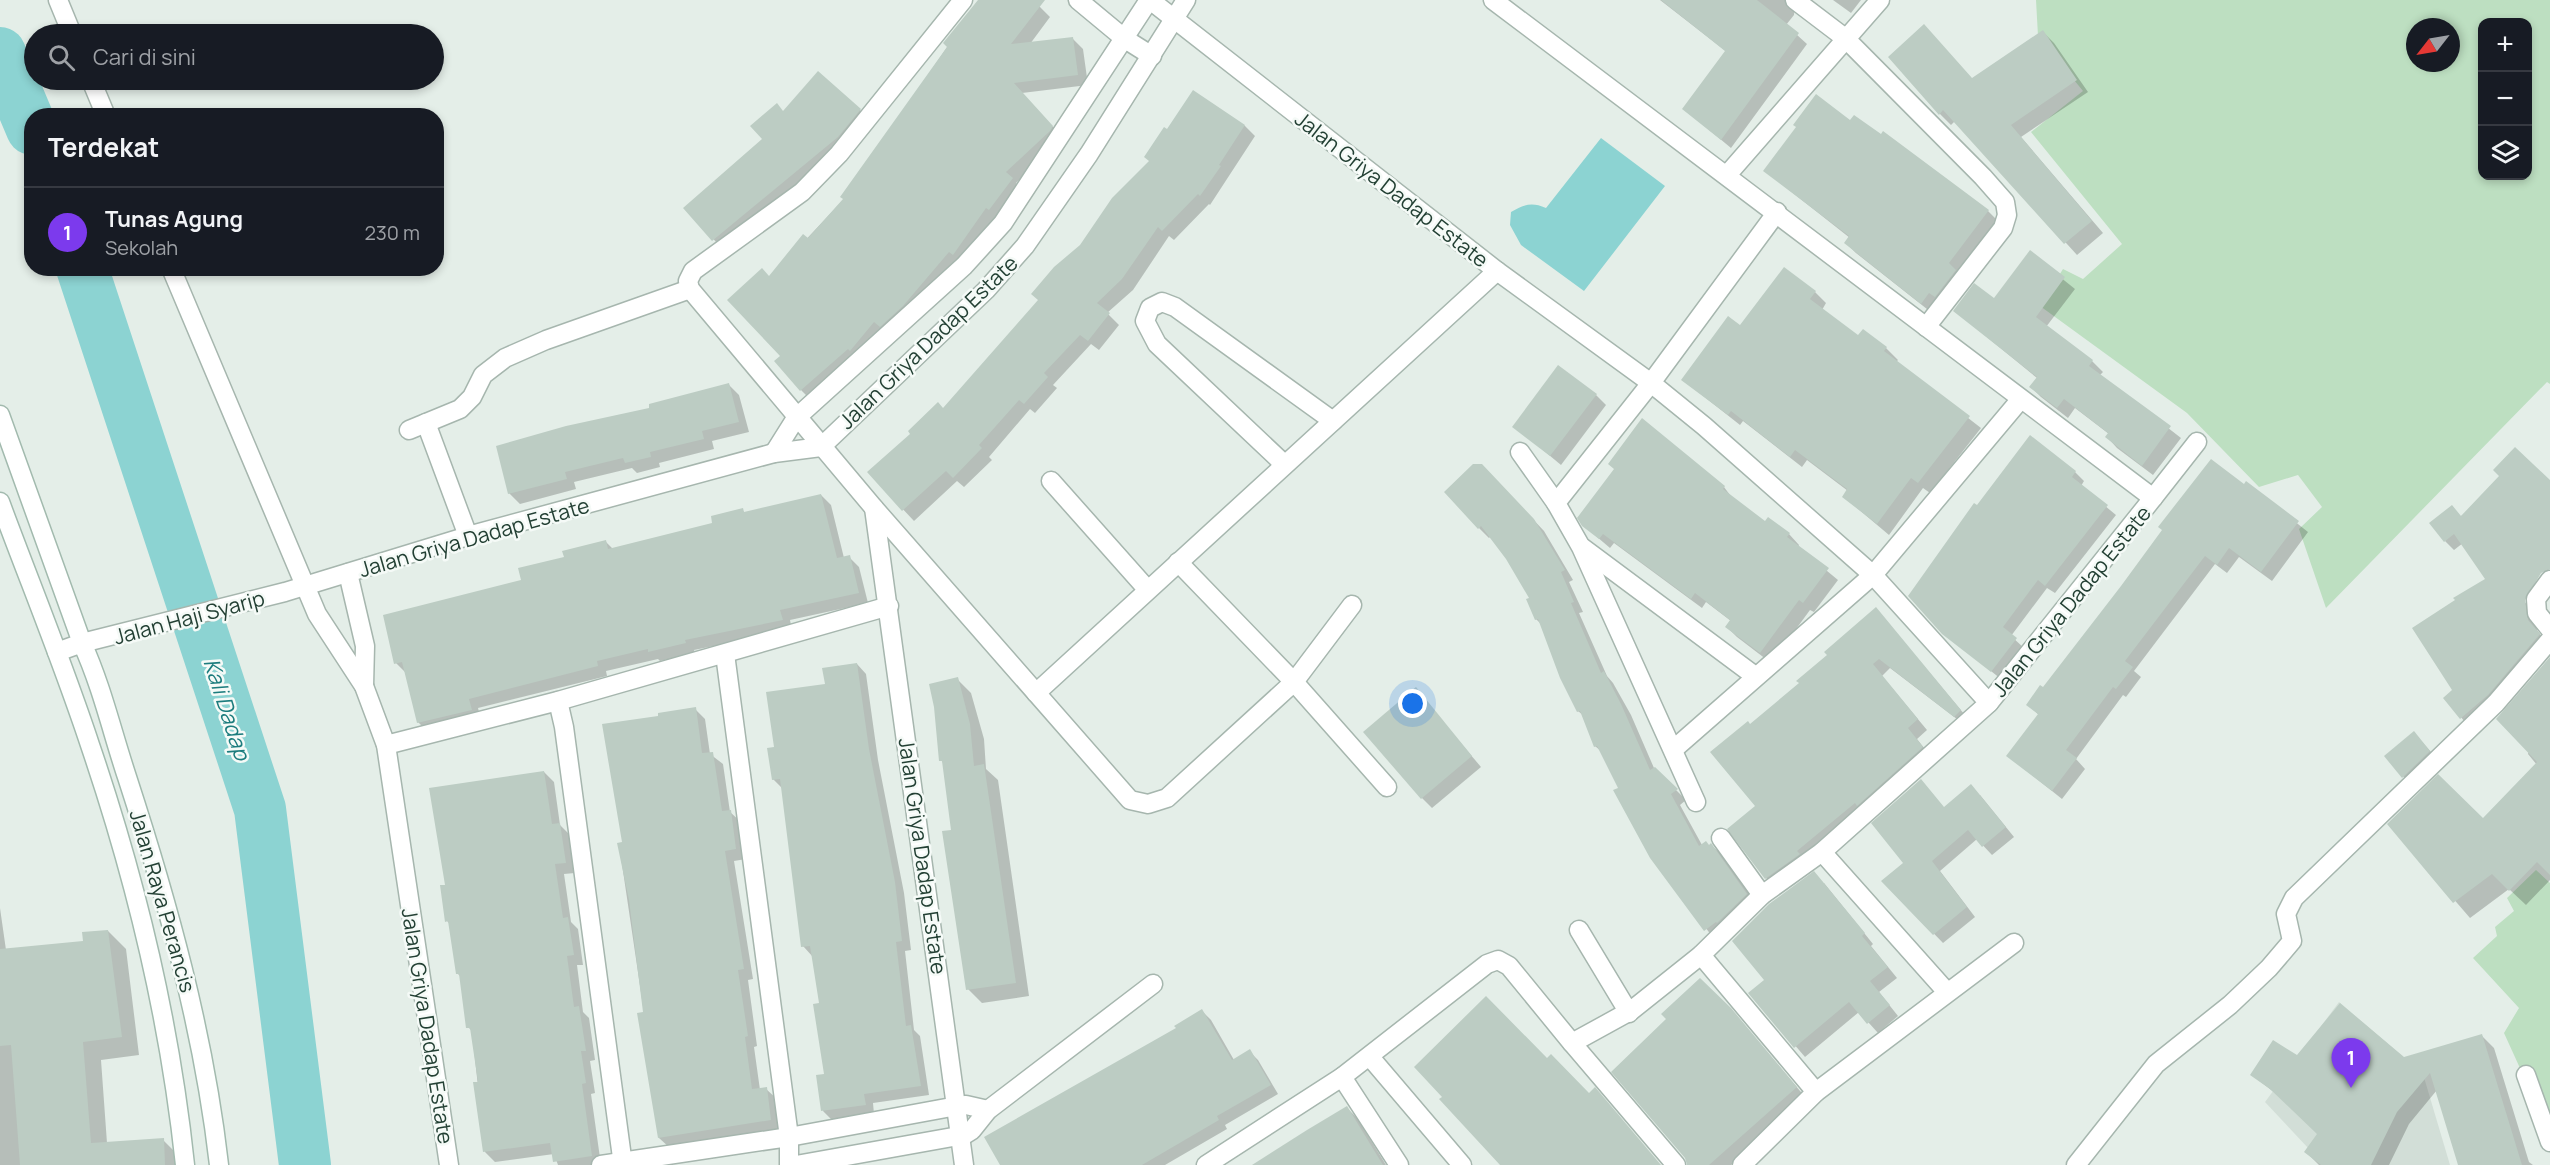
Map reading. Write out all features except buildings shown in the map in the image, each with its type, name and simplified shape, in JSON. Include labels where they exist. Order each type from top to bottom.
[{"type":"street","points":[[58,0],[68,24]]},
{"type":"street","points":[[468,536],[417,427],[460,409],[472,397],[483,375],[505,358],[546,340],[690,289],[688,281],[693,271],[802,192],[839,154],[963,0]]},
{"type":"street","points":[[1078,0],[1125,39],[1152,56]]},
{"type":"street","name":"Jalan Griya Dadap Estate","points":[[774,453],[796,418],[964,266],[995,231],[1149,0],[1497,271],[1651,383],[1873,575],[1989,703]]},
{"type":"street","name":"Jalan Griya Dadap Estate","points":[[449,1165],[386,745],[364,686],[317,614],[313,583],[468,536],[774,453],[820,447],[986,290],[1025,246],[1152,56],[1186,0]]},
{"type":"street","name":"Jalan Griya Dadap Estate","points":[[1493,0],[1777,212],[2020,400],[2153,498]]},
{"type":"street","points":[[1796,0],[1845,38],[2005,202],[2007,215],[2003,228],[1926,327]]},
{"type":"street","points":[[1727,175],[1880,0]]},
{"type":"street","points":[[95,90],[103,108]]},
{"type":"street","points":[[1556,503],[1651,383],[1777,212]]},
{"type":"street","name":"Jalan Griya Dadap Estate","points":[[1036,693],[1497,271]]},
{"type":"street","points":[[175,276],[313,583]]},
{"type":"street","name":"Jalan Griya Dadap Estate","points":[[690,289],[820,447],[1130,800],[1148,804],[1167,798],[1294,682],[1352,605]]},
{"type":"street","points":[[1284,464],[1157,344],[1145,321],[1150,308],[1162,302],[1174,306],[1333,421]]},
{"type":"street","points":[[1674,749],[1873,575],[2020,400]]},
{"type":"street","name":"Jalan Raya Perancis","points":[[0,415],[82,644],[98,677],[144,826],[194,1010],[219,1165]]},
{"type":"street","name":"Jalan Griya Dadap Estate","points":[[1572,1043],[1629,1013],[1701,955],[1762,895],[1822,852],[1989,703],[2197,442]]},
{"type":"street","points":[[1520,452],[1556,503],[1581,547],[1696,802]]},
{"type":"street","points":[[1051,481],[1147,590]]},
{"type":"street","name":"Jalan Raya Perancis","points":[[0,502],[90,744],[122,848],[162,1010],[185,1165]]},
{"type":"street","name":"Jalan Griya Dadap Estate","points":[[874,508],[964,1165]]},
{"type":"street","points":[[1581,547],[1755,676]]},
{"type":"street","points":[[1178,562],[1294,682],[1387,787]]},
{"type":"street","name":"Jalan Griya Dadap Estate","points":[[348,573],[365,646],[364,686]]},
{"type":"street","points":[[2550,580],[2535,599],[2537,613],[2550,630]]},
{"type":"street","name":"Jalan Haji Syarip","points":[[57,652],[313,583]]},
{"type":"street","points":[[386,745],[558,701],[889,606]]},
{"type":"street","points":[[2076,1165],[2156,1064],[2230,1005],[2270,968],[2292,941],[2286,914],[2294,898],[2496,703],[2550,640]]},
{"type":"street","points":[[725,654],[789,1137],[789,1165]]},
{"type":"street","points":[[558,701],[564,727],[622,1163]]},
{"type":"street","points":[[1720,838],[1762,895]]},
{"type":"street","points":[[1822,852],[1946,992]]},
{"type":"street","points":[[1579,930],[1629,1013]]},
{"type":"street","points":[[1742,1165],[1816,1092],[2014,943]]},
{"type":"street","points":[[1701,955],[1816,1092]]},
{"type":"street","points":[[1215,1162],[1342,1077],[1487,964],[1498,960],[1509,966],[1676,1165]]},
{"type":"street","points":[[796,1165],[959,1137],[972,1130],[988,1110],[1153,984]]},
{"type":"street","points":[[1370,1057],[1462,1165]]},
{"type":"street","points":[[2526,1075],[2550,1142]]},
{"type":"street","points":[[1342,1077],[1399,1165]]},
{"type":"street","points":[[601,1165],[789,1137],[957,1106],[966,1105],[988,1110]]},
{"type":"shaded area","points":[[2339,1002],[2423,1074],[2450,1165],[2324,1165],[2265,1102]]},
{"type":"green space","points":[[2036,0],[2550,0],[2550,384],[2547,382],[2326,608],[2299,529],[2322,507],[2298,475],[2259,487],[2187,413],[2040,306],[2063,269],[2083,279],[2122,244],[2031,132],[2083,91],[2038,36]]},
{"type":"green space","points":[[2536,870],[2550,883],[2550,1134],[2504,1033],[2519,1008],[2473,958],[2497,936],[2495,927],[2514,911],[2507,898]]},
{"type":"water","points":[[1601,138],[1665,186],[1584,291],[1521,245],[1510,225],[1511,212],[1529,205],[1546,208]]},
{"type":"waterway","name":"Kali Dadap","points":[[0,53],[24,110]]},
{"type":"waterway","name":"Kali Dadap","points":[[85,276],[260,809],[305,1165]]},
{"type":"place","name":"Tunas Agung","points":[[2351,1088]]}]
